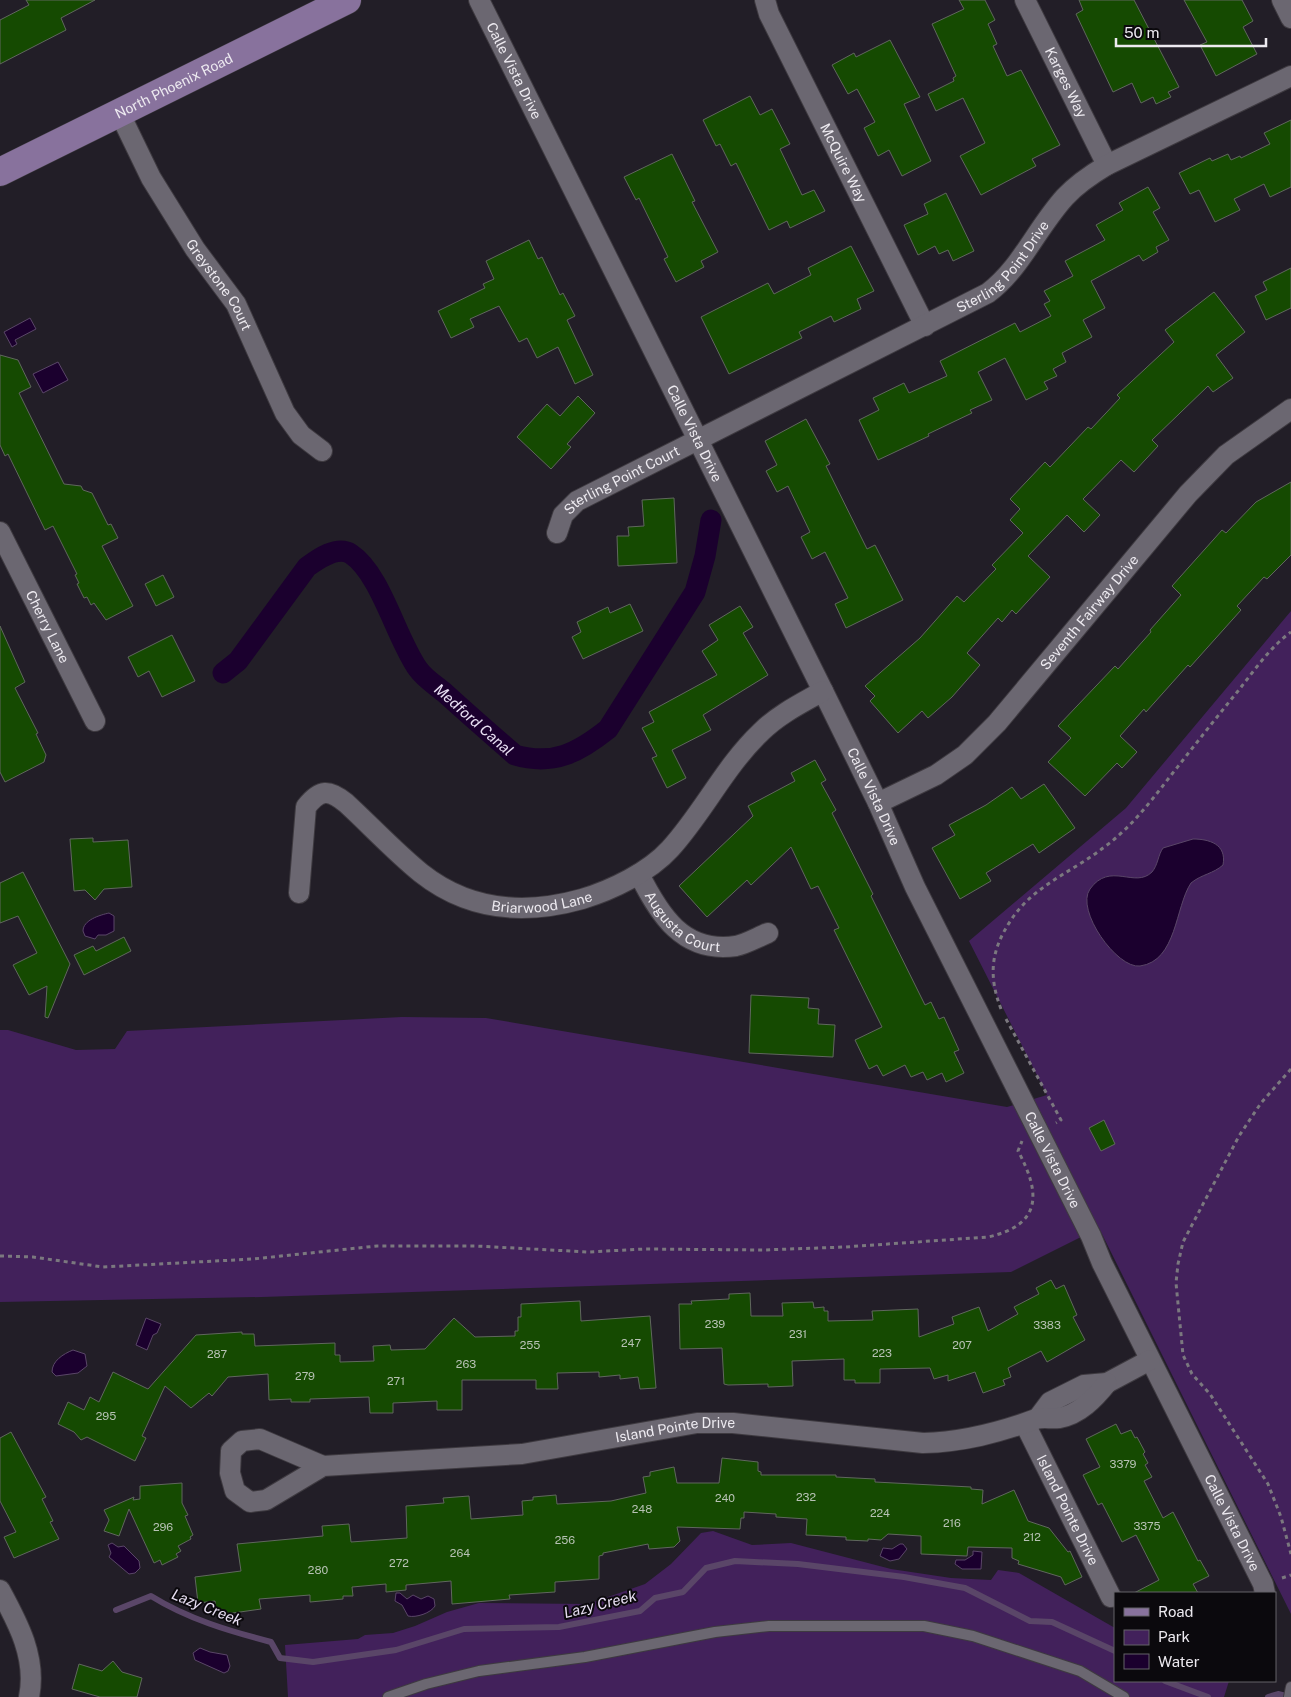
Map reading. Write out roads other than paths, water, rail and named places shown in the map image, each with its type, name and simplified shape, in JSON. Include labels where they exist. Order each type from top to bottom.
[{"type":"main road","name":"North Phoenix Road","points":[[0,172],[347,0]]},
{"type":"street","name":"Calle Vista Drive","points":[[479,0],[824,690],[878,803],[915,887],[1039,1132],[1150,1360],[1263,1584],[1265,1592]]},
{"type":"street","name":"McQuire Way","points":[[765,0],[769,14],[924,326]]},
{"type":"street","name":"Karges Way","points":[[1025,0],[1107,164]]},
{"type":"street","points":[[1282,0],[1291,18]]},
{"type":"street","name":"Sterling Point Drive","points":[[699,439],[988,293],[1004,281],[1020,263],[1051,214],[1082,180],[1107,164],[1291,76]]},
{"type":"street","name":"Greystone Court","points":[[120,114],[151,178],[195,249],[236,304],[285,412],[301,435],[322,450]]},
{"type":"street","name":"Seventh Fairway Drive","points":[[878,803],[936,775],[965,755],[997,723],[1188,494],[1226,455],[1291,409]]},
{"type":"street","name":"Sterling Point Court","points":[[556,533],[563,515],[577,501],[699,439]]},
{"type":"street","name":"Cherry Lane","points":[[0,532],[95,721]]},
{"type":"street","name":"Briarwood Lane","points":[[299,893],[306,808],[315,796],[324,793],[335,794],[346,803],[421,874],[466,899],[489,906],[515,909],[564,904],[595,895],[639,874],[669,851],[761,732],[782,714],[824,690]]},
{"type":"street","name":"Augusta Court","points":[[639,874],[654,904],[671,926],[691,940],[718,946],[737,946],[768,933]]},
{"type":"street","points":[[1031,1421],[1050,1402],[1084,1385],[1107,1383],[1150,1360]]},
{"type":"street","name":"Island Pointe Drive","points":[[322,1466],[522,1454],[697,1423],[733,1423],[923,1443],[974,1438],[1031,1421],[1111,1597]]},
{"type":"street","points":[[0,1590],[25,1644],[31,1670],[29,1697]]},
{"type":"lane","points":[[388,1697],[426,1684],[479,1671],[585,1657],[716,1632],[769,1626],[924,1626],[973,1636],[1080,1671],[1124,1697]]},
{"type":"lane","points":[[1289,1697],[1291,1688]]},
{"type":"water","points":[[30,318],[36,329],[15,340],[17,344],[12,347],[4,332]]},
{"type":"water","points":[[58,362],[68,380],[43,393],[33,374]]},
{"type":"water","points":[[1193,839],[1205,840],[1216,844],[1224,858],[1223,865],[1191,883],[1168,944],[1161,954],[1152,962],[1140,966],[1120,958],[1110,948],[1093,923],[1088,910],[1087,898],[1090,889],[1098,881],[1106,877],[1138,878],[1145,876],[1154,869],[1163,848]]},
{"type":"water","points":[[109,913],[114,916],[114,931],[106,935],[98,935],[95,939],[85,936],[84,927],[89,921]]},
{"type":"water","points":[[146,1318],[161,1324],[157,1333],[153,1335],[147,1350],[136,1345]]},
{"type":"water","points":[[73,1350],[85,1354],[87,1366],[78,1373],[56,1376],[52,1372],[54,1364],[62,1356]]},
{"type":"water","points":[[112,1543],[118,1547],[124,1546],[139,1561],[140,1568],[135,1573],[129,1574],[109,1557],[111,1553],[108,1545]]},
{"type":"water","points":[[903,1544],[907,1549],[899,1559],[890,1561],[880,1556],[883,1548],[892,1549]]},
{"type":"water","points":[[973,1551],[982,1552],[981,1569],[962,1569],[955,1564],[956,1560],[965,1560],[973,1555]]},
{"type":"water","points":[[396,1593],[400,1593],[407,1599],[413,1595],[421,1599],[428,1596],[434,1599],[435,1606],[423,1614],[408,1616],[402,1605],[395,1601]]},
{"type":"water","points":[[200,1648],[227,1655],[230,1666],[228,1671],[224,1673],[195,1660],[193,1653]]},
{"type":"waterway","name":"Medford Canal","points":[[223,673],[238,661],[307,567],[328,554],[340,551],[346,552],[362,563],[371,576],[380,591],[402,641],[424,676],[515,755],[541,759],[564,755],[586,745],[608,729],[695,592],[705,556],[711,520]]},
{"type":"waterway","name":"Lazy Creek","points":[[116,1610],[151,1596],[194,1618],[224,1629],[271,1642],[280,1658],[313,1662],[396,1650],[464,1629],[559,1627],[640,1611],[655,1598],[683,1592],[706,1568],[735,1561],[798,1564],[904,1577],[965,1588],[1030,1621],[1052,1622],[1114,1651]]},
{"type":"waterway","name":"Lazy Creek","points":[[1168,1682],[1208,1697]]},
{"type":"waterway","name":"Lazy Creek","points":[[1268,1697],[1278,1694],[1291,1697]]}]
